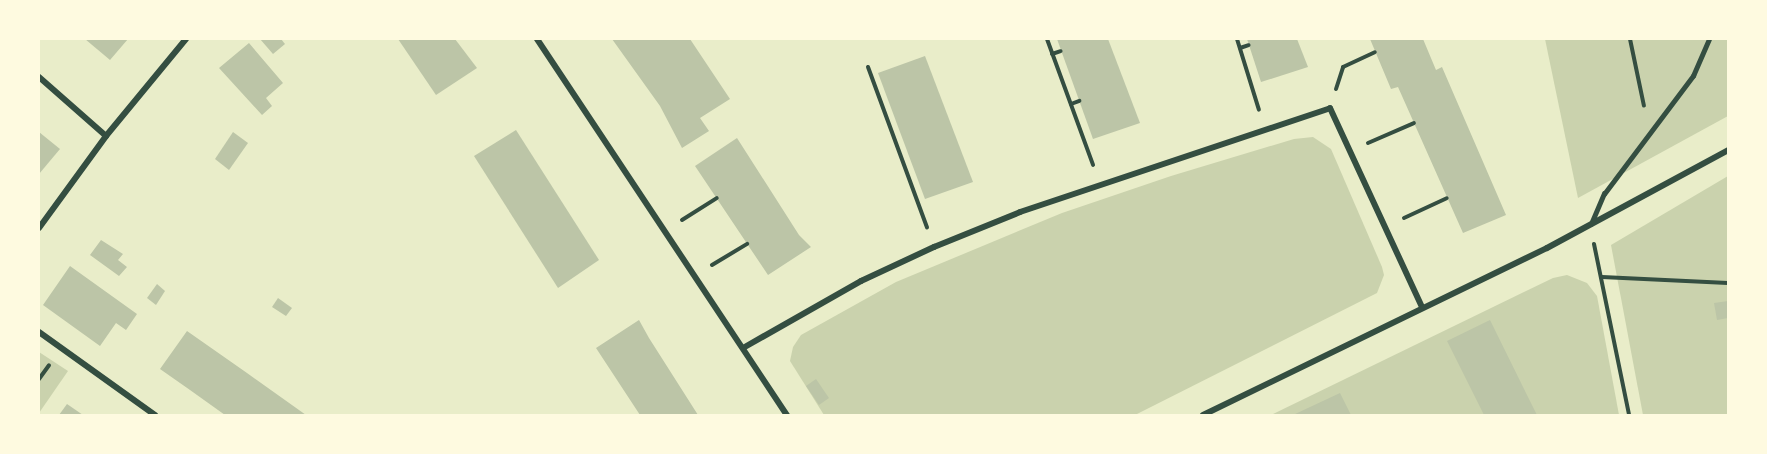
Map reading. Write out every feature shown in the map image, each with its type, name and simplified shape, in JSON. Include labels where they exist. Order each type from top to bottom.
[{"type":"street","points":[[39,228],[106,136],[186,39]]},
{"type":"street","points":[[537,39],[787,415]]},
{"type":"street","points":[[39,77],[106,136]]},
{"type":"street","points":[[743,348],[861,281],[934,247],[1100,185],[1330,108],[1422,307]]},
{"type":"street","points":[[1203,415],[1589,226],[1728,150]]},
{"type":"street","points":[[39,332],[155,415]]},
{"type":"lane","points":[[1589,226],[1604,194],[1652,134],[1693,76],[1709,39]]},
{"type":"path","points":[[1047,39],[1100,185]]},
{"type":"path","points":[[1237,39],[1265,130]]},
{"type":"path","points":[[1630,39],[1652,134]]},
{"type":"path","points":[[1240,48],[1249,45]]},
{"type":"path","points":[[1052,54],[1061,51]]},
{"type":"path","points":[[1330,108],[1343,67],[1375,52]]},
{"type":"path","points":[[868,68],[934,247]]},
{"type":"path","points":[[1071,104],[1079,100]]},
{"type":"path","points":[[884,111],[891,108]]},
{"type":"path","points":[[1349,150],[1414,123]]},
{"type":"path","points":[[905,167],[912,165]]},
{"type":"path","points":[[665,231],[717,198]]},
{"type":"path","points":[[1385,226],[1447,198]]},
{"type":"path","points":[[1589,226],[1602,277],[1629,415]]},
{"type":"path","points":[[694,275],[747,243]]},
{"type":"path","points":[[1602,277],[1728,283]]},
{"type":"green space","points":[[1545,39],[1728,39],[1728,116],[1578,198]]},
{"type":"green space","points":[[1313,137],[1331,149],[1382,267],[1384,275],[1377,293],[1135,415],[824,415],[790,361],[793,347],[801,335],[896,282],[1062,213],[1171,176],[1294,139]]},
{"type":"green space","points":[[1728,176],[1728,415],[1643,415],[1611,245]]},
{"type":"green space","points":[[1567,275],[1587,283],[1597,296],[1619,415],[1271,415],[1553,278]]},
{"type":"green space","points":[[39,352],[68,371],[39,413]]},
{"type":"building","points":[[85,39],[128,39],[110,60]]},
{"type":"building","points":[[260,39],[281,39],[285,44],[273,54]]},
{"type":"building","points":[[398,39],[455,39],[477,68],[436,95]]},
{"type":"building","points":[[612,39],[690,39],[730,99],[700,118],[709,131],[682,148],[660,106]]},
{"type":"building","points":[[1057,39],[1108,39],[1140,123],[1093,139]]},
{"type":"building","points":[[1247,39],[1297,39],[1308,67],[1261,82]]},
{"type":"building","points":[[1370,39],[1423,39],[1436,70],[1442,67],[1506,215],[1463,233],[1398,87],[1391,89]]},
{"type":"building","points":[[249,43],[283,83],[266,98],[272,106],[262,115],[219,68]]},
{"type":"building","points":[[925,56],[973,182],[925,199],[878,73]]},
{"type":"building","points":[[516,130],[599,260],[558,288],[474,156]]},
{"type":"building","points":[[39,132],[60,149],[39,174]]},
{"type":"building","points":[[233,132],[248,143],[229,170],[215,159]]},
{"type":"building","points":[[737,138],[799,235],[811,247],[768,275],[695,166]]},
{"type":"building","points":[[101,240],[123,254],[118,260],[127,267],[119,276],[90,255]]},
{"type":"building","points":[[70,266],[137,314],[126,330],[116,323],[100,346],[43,305]]},
{"type":"building","points":[[157,284],[165,291],[156,305],[147,298]]},
{"type":"building","points":[[278,298],[292,308],[286,316],[272,307]]},
{"type":"building","points":[[1728,301],[1728,318],[1717,320],[1714,303]]},
{"type":"building","points":[[639,320],[698,415],[640,415],[596,348]]},
{"type":"building","points":[[1490,320],[1537,415],[1484,415],[1447,341]]},
{"type":"building","points":[[187,331],[306,415],[225,415],[160,369]]},
{"type":"building","points":[[816,379],[829,398],[819,405],[806,386]]},
{"type":"building","points":[[1340,393],[1351,415],[1293,415]]},
{"type":"building","points":[[67,404],[83,415],[59,415]]}]
